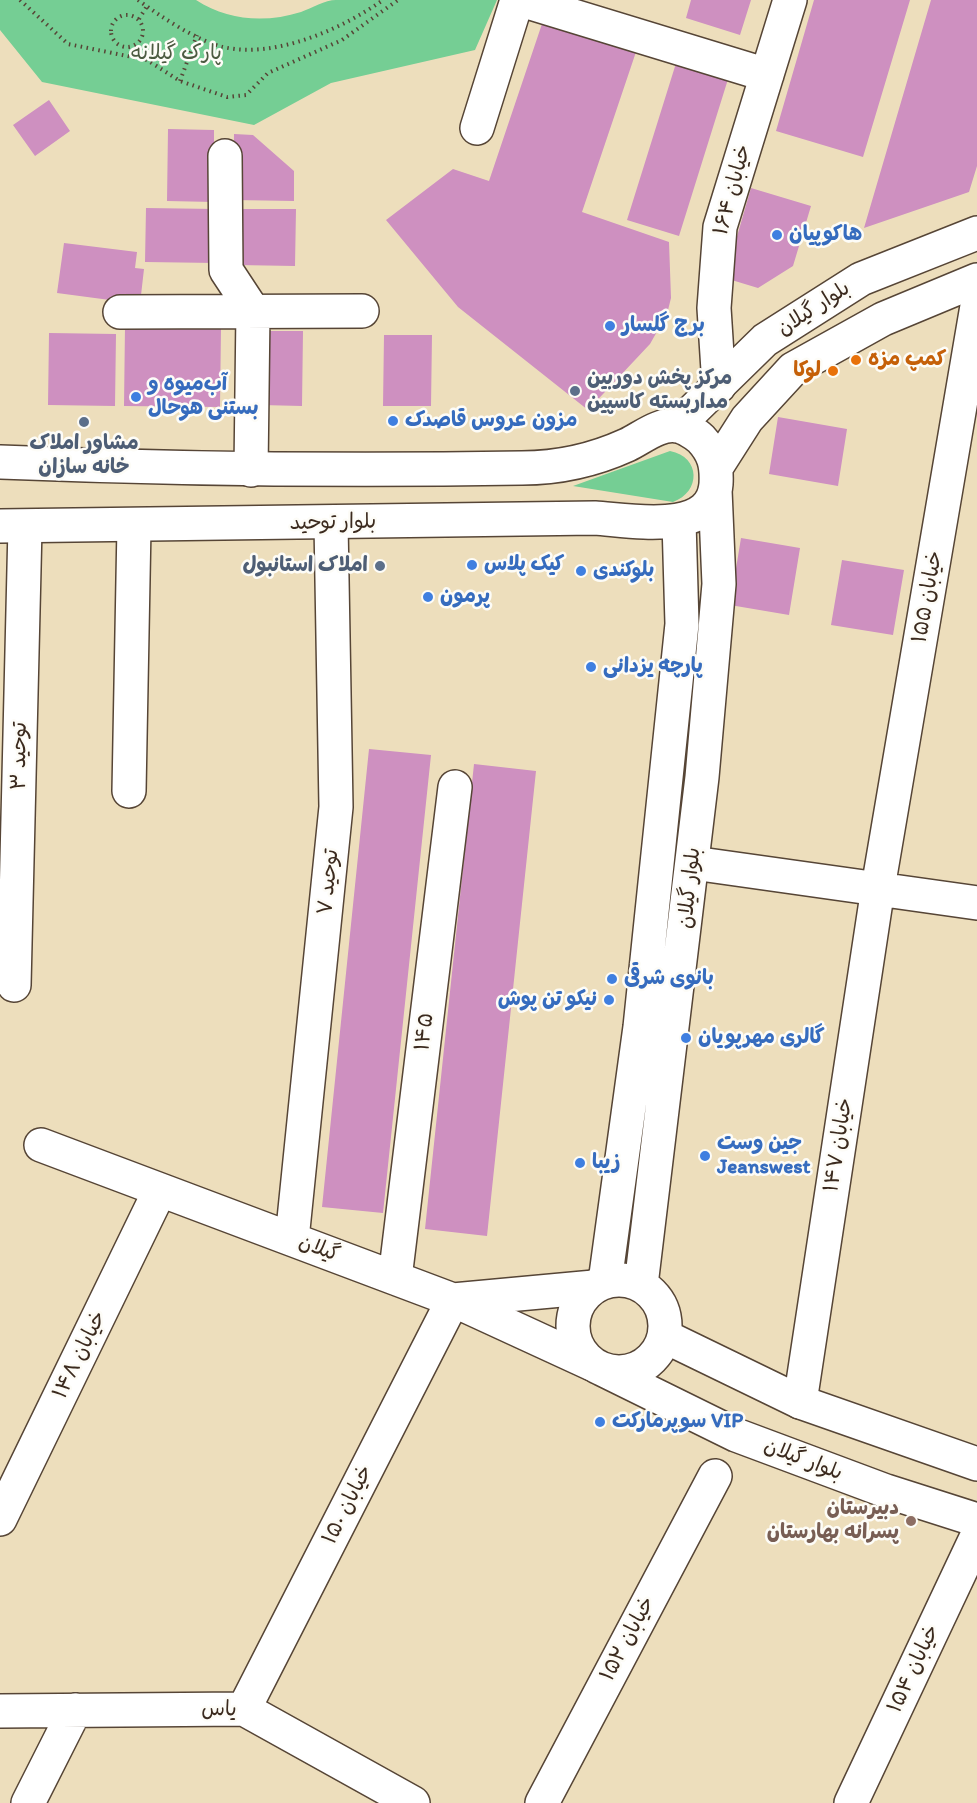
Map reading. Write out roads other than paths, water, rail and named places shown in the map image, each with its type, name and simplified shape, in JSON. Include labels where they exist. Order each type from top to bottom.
[{"type":"street","points":[[477,128],[519,0],[768,75]]},
{"type":"street","name":"۱۶۴ خیابان","points":[[719,386],[714,308],[720,227],[790,0]]},
{"type":"street","points":[[225,156],[226,270],[254,311],[251,470]]},
{"type":"street","name":"بلوار گیلان","points":[[677,426],[765,340],[861,279],[977,233]]},
{"type":"street","name":"بلوار گیلان","points":[[641,1285],[693,863],[718,584],[716,478],[747,418],[793,369],[883,319],[977,280]]},
{"type":"street","name":"خیابان ۱۵۵","points":[[878,888],[977,306]]},
{"type":"street","points":[[120,312],[362,311]]},
{"type":"street","points":[[0,462],[251,470],[557,468],[626,446],[654,430],[677,426],[698,435],[710,448],[716,478],[706,506],[693,516],[672,522]]},
{"type":"street","name":"بلوار توحید","points":[[13,526],[595,518],[672,522]]},
{"type":"street","name":"بلوار گیلان","points":[[600,1285],[640,1028],[682,624],[672,522]]},
{"type":"street","name":"توحید ۷","points":[[292,1239],[336,807],[331,523]]},
{"type":"street","name":"توحید ۳","points":[[13,526],[14,986]]},
{"type":"street","points":[[129,791],[134,526]]},
{"type":"street","name":"۱۴۵","points":[[395,1278],[455,787]]},
{"type":"street","points":[[693,863],[977,903]]},
{"type":"street","name":"خیابان ۱۴۷","points":[[800,1402],[878,888]]},
{"type":"street","name":"گیلان","points":[[41,1145],[453,1300],[597,1367]]},
{"type":"street","name":"خیابان ۱۴۸","points":[[0,1519],[160,1190]]},
{"type":"street","points":[[453,1300],[630,1281],[641,1285],[656,1298],[664,1316],[664,1336],[658,1351],[647,1363],[633,1370],[618,1373],[597,1367],[582,1354],[575,1340],[573,1325],[576,1311],[583,1297],[600,1285]]},
{"type":"street","name":"خیابان ۱۵۰","points":[[244,1709],[453,1300]]},
{"type":"street","points":[[664,1336],[800,1402],[977,1464]]},
{"type":"street","name":"بلوار گیلان","points":[[597,1367],[736,1435],[886,1491],[977,1520]]},
{"type":"street","name":"خیابان ۱۵۲","points":[[542,1803],[715,1476]]},
{"type":"street","name":"خیابان ۱۵۴","points":[[851,1803],[977,1536]]},
{"type":"street","name":"یاس","points":[[0,1711],[244,1709],[393,1798]]},
{"type":"street","points":[[28,1803],[75,1710]]},
{"type":"place","name":"هاکوپیان","points":[[777,235]]},
{"type":"place","name":"برج گلسار","points":[[610,326]]},
{"type":"place","name":"کمپ مزه","points":[[856,360]]},
{"type":"place","name":"لوکا","points":[[833,371]]},
{"type":"place","name":"مرکز پخش دوربین مداربسته کاسپین","points":[[575,391]]},
{"type":"place","name":"آب‌میوه و بستنی هوحال","points":[[136,397]]},
{"type":"place","name":"مزون عروس قاصدک","points":[[393,421]]},
{"type":"place","name":"مشاور املاک خانه سازان","points":[[84,422]]},
{"type":"place","name":"کیک پلاس","points":[[472,565]]},
{"type":"place","name":"املاک استانبول","points":[[380,566]]},
{"type":"place","name":"بلوکندی","points":[[581,571]]},
{"type":"place","name":"پرمون","points":[[428,597]]},
{"type":"place","name":"پارچه یزدانی","points":[[591,667]]},
{"type":"place","name":"بانوی شرقی","points":[[612,979]]},
{"type":"place","name":"نیکو تن پوش","points":[[609,1000]]},
{"type":"place","name":"گالری مهرپویان","points":[[686,1038]]},
{"type":"place","name":"جین وست Jeanswest","points":[[705,1156]]},
{"type":"place","name":"زیبا","points":[[580,1163]]},
{"type":"place","name":"سوپرمارکت VIP","points":[[600,1422]]},
{"type":"place","name":"دبیرستان پسرانه بهارستان","points":[[911,1521]]},
{"type":"park label","name":"پارک گیلانه","points":[[176,54]]}]
